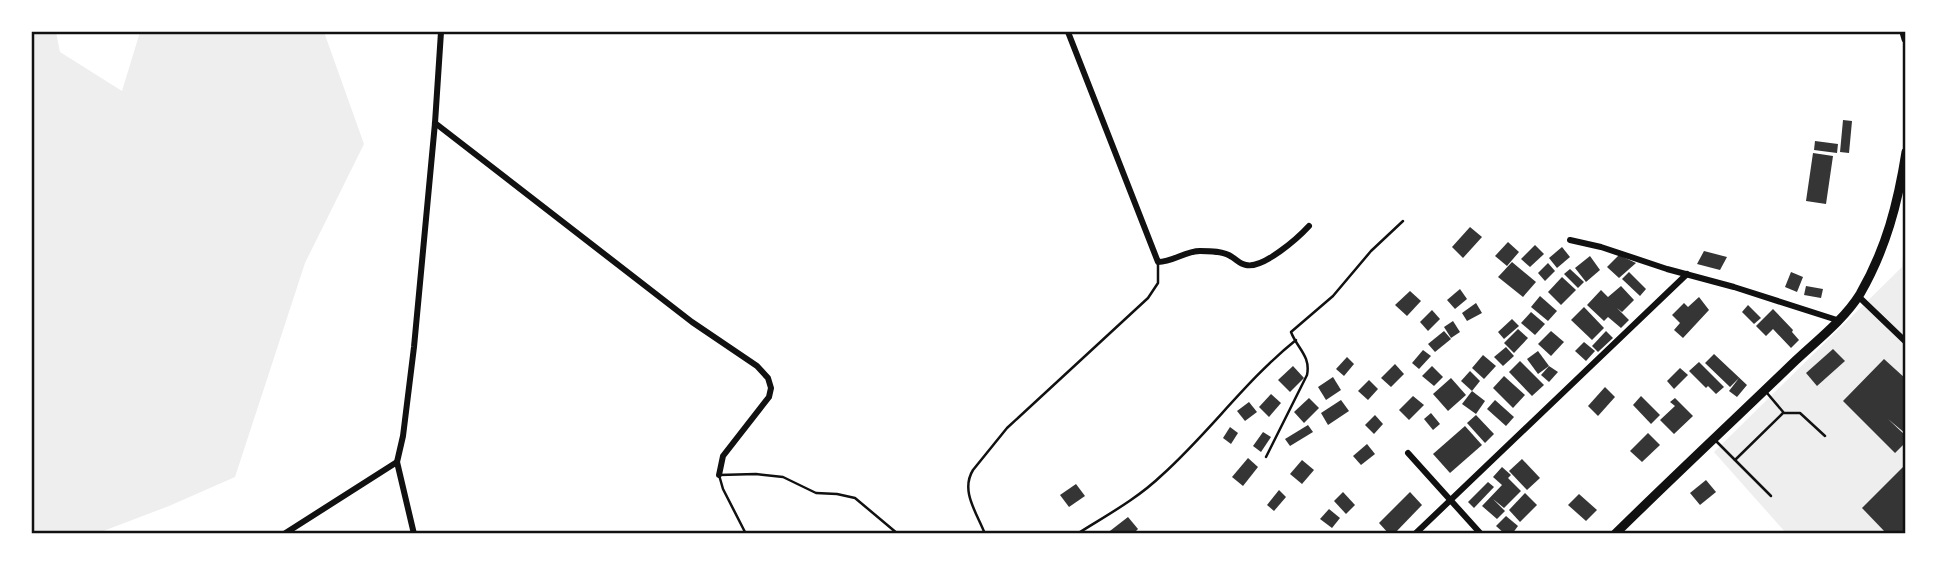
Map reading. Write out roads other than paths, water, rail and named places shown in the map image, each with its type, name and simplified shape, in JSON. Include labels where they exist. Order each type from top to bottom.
[{"type":"main road","points":[[1904,32],[1906,39]]},
{"type":"main road","points":[[1615,534],[1837,320],[1858,296],[1878,259],[1888,232],[1898,201],[1906,152]]},
{"type":"street","points":[[414,534],[397,462],[403,436],[412,358],[441,32]]},
{"type":"street","points":[[1068,32],[1158,262],[1203,251],[1228,254],[1242,264],[1255,266],[1269,259],[1309,226]]},
{"type":"street","points":[[435,122],[692,322],[757,366],[768,378],[771,392],[723,456],[719,475]]},
{"type":"street","points":[[1570,240],[1601,247],[1837,320]]},
{"type":"street","points":[[1415,534],[1687,274]]},
{"type":"street","points":[[1858,296],[1906,342]]},
{"type":"street","points":[[1408,453],[1480,534]]},
{"type":"street","points":[[284,534],[397,462]]},
{"type":"lane","points":[[1266,457],[1309,366],[1294,338],[1293,330],[1333,296],[1371,250],[1404,221]]},
{"type":"lane","points":[[985,534],[967,494],[968,477],[1007,428],[1147,298],[1158,283],[1158,262]]},
{"type":"lane","points":[[1077,534],[1133,499],[1162,476],[1294,338]]},
{"type":"lane","points":[[1765,390],[1784,412]]},
{"type":"lane","points":[[1735,460],[1784,412],[1800,412],[1825,436]]},
{"type":"lane","points":[[1714,439],[1771,496]]},
{"type":"lane","points":[[746,534],[719,475],[771,476],[793,482],[816,493],[848,495],[898,534]]}]
